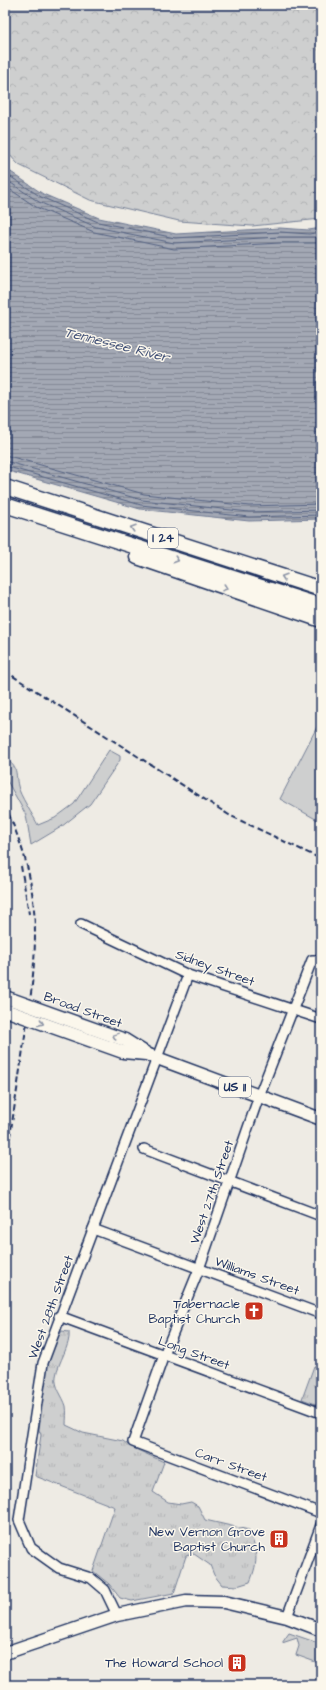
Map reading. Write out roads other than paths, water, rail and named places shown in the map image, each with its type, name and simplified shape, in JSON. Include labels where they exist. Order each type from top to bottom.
[{"type":"highway","name":"I 24","points":[[5,487],[321,589]]},
{"type":"highway","name":"I 24","points":[[5,505],[321,606]]},
{"type":"highway","points":[[46,518],[62,531],[321,620]]},
{"type":"main road","name":"Broad Street","points":[[5,997],[125,1040],[154,1056],[321,1119]]},
{"type":"main road","name":"Broad Street","points":[[5,1010],[122,1052],[154,1056]]},
{"type":"main road","points":[[5,1653],[117,1615],[186,1601],[224,1602],[287,1617],[321,1630]]},
{"type":"street","name":"Sidney Street","points":[[81,924],[188,975],[321,1019]]},
{"type":"street","name":"West 27th Street","points":[[133,1442],[164,1355],[199,1269],[259,1096],[292,1009],[312,960],[320,960],[321,957]]},
{"type":"street","name":"West 28th Street","points":[[117,1615],[105,1590],[91,1578],[59,1568],[31,1548],[18,1520],[43,1363],[154,1056],[188,975]]},
{"type":"street","points":[[144,1149],[229,1183],[321,1216]]},
{"type":"street","name":"Williams Street","points":[[93,1228],[321,1314]]},
{"type":"street","name":"Long Street","points":[[60,1316],[321,1413]]},
{"type":"street","name":"Carr Street","points":[[133,1442],[321,1513]]},
{"type":"street","points":[[287,1617],[321,1525]]},
{"type":"water","name":"Tennessee River","points":[[5,168],[43,194],[99,218],[176,234],[280,228],[309,230],[321,228],[321,519],[249,521],[140,509],[5,470]]},
{"type":"railway","points":[[5,671],[229,815],[321,859]]},
{"type":"railway","points":[[5,805],[21,845],[27,865],[34,906],[35,925],[34,964],[30,1003],[5,1171]]},
{"type":"railway","points":[[21,866],[29,914]]},
{"type":"place","name":"Tabernacle Baptist Church","points":[[254,1311]]},
{"type":"place","name":"New Vernon Grove Baptist Church","points":[[279,1539]]},
{"type":"place","name":"The Howard School","points":[[237,1663]]}]
